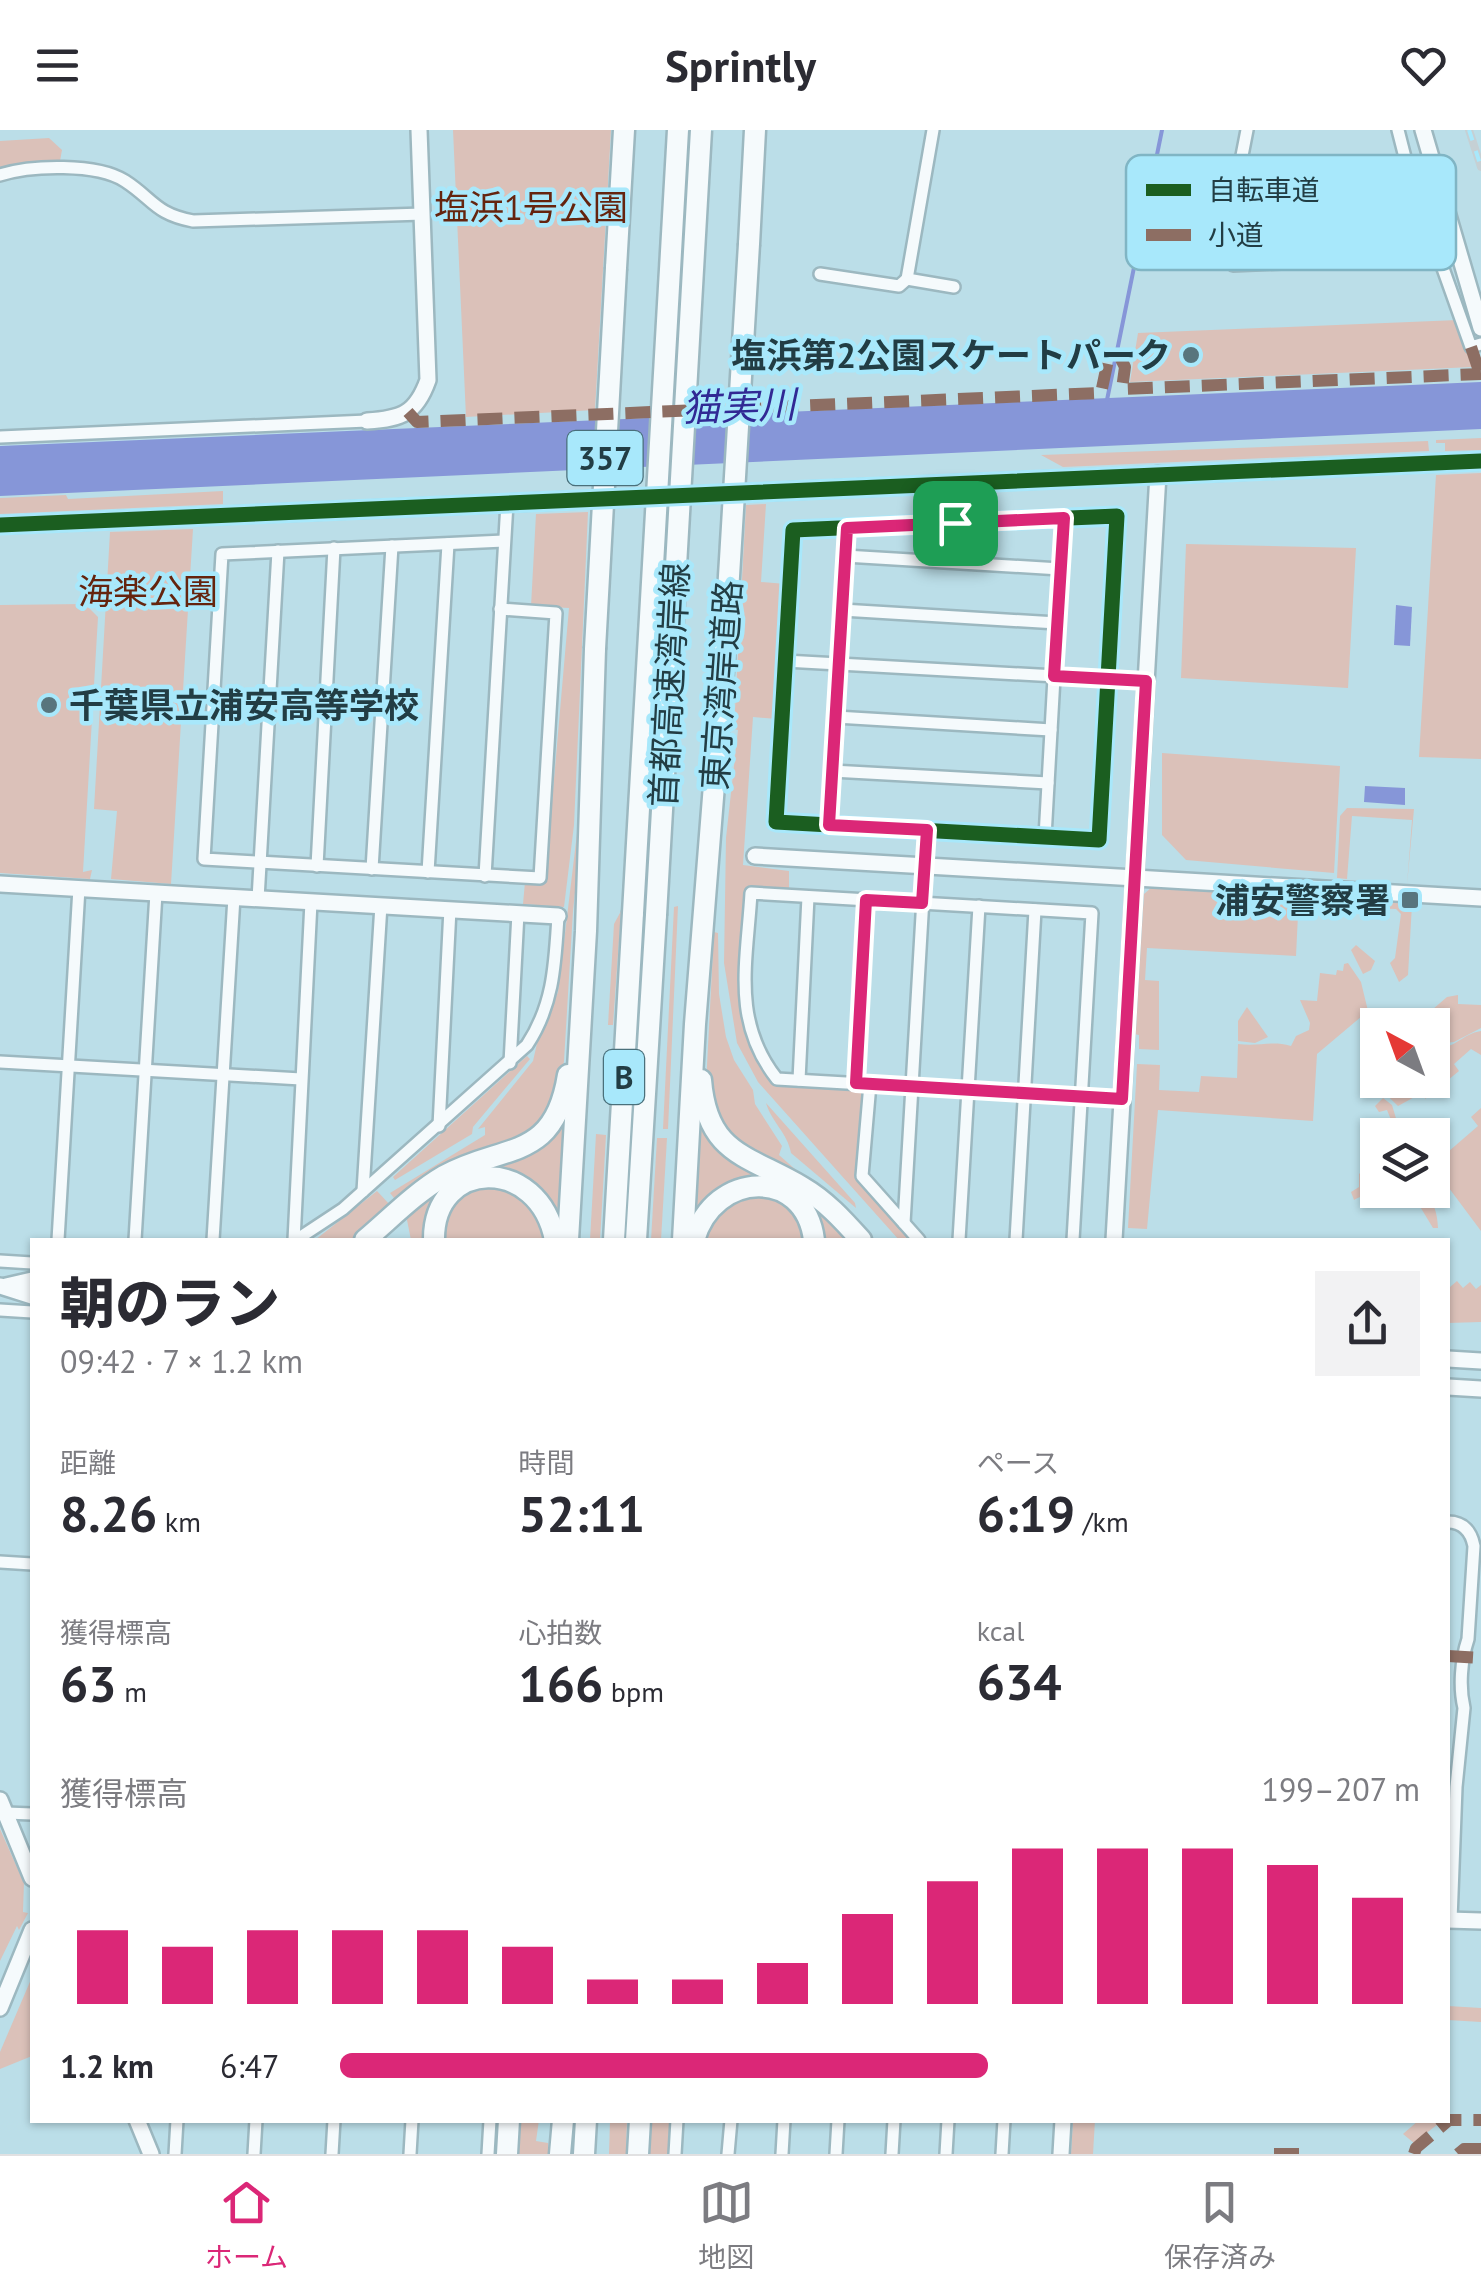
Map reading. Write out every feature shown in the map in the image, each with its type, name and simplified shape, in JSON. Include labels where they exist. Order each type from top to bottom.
[{"type":"highway","name":"357","points":[[568,1238],[582,1015],[594,649],[624,130]]},
{"type":"highway","name":"首都高速湾岸線","points":[[614,1238],[678,130]]},
{"type":"highway","name":"首都高速湾岸線","points":[[636,1238],[701,130]]},
{"type":"highway","name":"東京湾岸道路","points":[[682,1238],[724,659],[755,130]]},
{"type":"highway","points":[[367,1238],[439,1179],[464,1166],[521,1150],[542,1134],[563,1096],[582,1015]]},
{"type":"highway","points":[[695,1024],[705,1107],[721,1141],[747,1161],[824,1202],[859,1238]]},
{"type":"highway","points":[[434,1238],[438,1214],[448,1197],[464,1184],[490,1177],[510,1180],[535,1196],[548,1214],[554,1238]]},
{"type":"highway","points":[[695,1238],[704,1216],[718,1199],[753,1186],[774,1189],[791,1198],[809,1219],[814,1238]]},
{"type":"highway","points":[[507,2154],[509,2123]]},
{"type":"highway","points":[[560,2154],[562,2123]]},
{"type":"highway","points":[[584,2154],[586,2123]]},
{"type":"highway","points":[[638,2154],[640,2123]]},
{"type":"street","points":[[0,437],[366,421],[402,416],[421,397],[428,380],[419,130]]},
{"type":"street","points":[[820,274],[899,286],[907,280],[933,130]]},
{"type":"street","points":[[1242,155],[1247,130]]},
{"type":"street","points":[[1398,130],[1404,155]]},
{"type":"street","points":[[1413,130],[1422,155]]},
{"type":"street","points":[[1423,130],[1431,155]]},
{"type":"street","points":[[0,176],[19,171],[99,170],[126,182],[160,210],[193,221],[423,214]]},
{"type":"street","points":[[1456,247],[1481,328]]},
{"type":"street","points":[[1445,270],[1471,347],[1481,344]]},
{"type":"street","points":[[907,280],[954,287]]},
{"type":"street","points":[[0,525],[1481,461]]},
{"type":"street","points":[[1114,1238],[1158,474]]},
{"type":"street","points":[[954,484],[955,523]]},
{"type":"street","points":[[485,876],[507,503]]},
{"type":"street","points":[[1118,516],[1099,840],[776,822],[793,530],[1064,518],[1118,516]]},
{"type":"street","points":[[1045,837],[1064,518]]},
{"type":"street","points":[[829,825],[847,528]]},
{"type":"street","points":[[500,609],[556,613],[540,878],[204,859],[222,554],[504,542]]},
{"type":"street","points":[[428,872],[448,544]]},
{"type":"street","points":[[372,869],[392,546]]},
{"type":"street","points":[[317,866],[334,548]]},
{"type":"street","points":[[258,898],[278,552]]},
{"type":"street","points":[[845,556],[1060,569]]},
{"type":"street","points":[[842,610],[1057,623]]},
{"type":"street","points":[[785,660],[1146,681]]},
{"type":"street","points":[[836,718],[1051,730]]},
{"type":"street","points":[[832,771],[1048,783]]},
{"type":"street","points":[[904,1222],[927,830]]},
{"type":"street","points":[[754,856],[1481,898]]},
{"type":"street","points":[[0,895],[0,884],[558,916],[547,1008],[539,1027],[510,1063],[330,1220],[298,1238]]},
{"type":"street","points":[[58,1238],[79,888]]},
{"type":"street","points":[[135,1238],[156,893]]},
{"type":"street","points":[[1073,1238],[1081,1096],[1092,913],[751,894],[747,1022],[760,1055],[777,1079],[912,1086],[968,1090],[1081,1096],[1122,1099]]},
{"type":"street","points":[[213,1238],[234,897]]},
{"type":"street","points":[[798,1080],[808,897]]},
{"type":"street","points":[[856,1083],[866,900]]},
{"type":"street","points":[[295,1238],[311,902]]},
{"type":"street","points":[[364,1191],[381,906]]},
{"type":"street","points":[[959,1238],[979,906]]},
{"type":"street","points":[[439,1126],[450,910]]},
{"type":"street","points":[[1016,1238],[1036,910]]},
{"type":"street","points":[[510,1063],[518,913]]},
{"type":"street","points":[[0,1062],[301,1079]]},
{"type":"street","points":[[870,1084],[862,1176],[918,1238]]},
{"type":"street","points":[[0,1261],[30,1263]]},
{"type":"street","points":[[3,1286],[30,1280]]},
{"type":"street","points":[[3,1286],[30,1295]]},
{"type":"street","points":[[0,1310],[30,1312]]},
{"type":"street","points":[[1450,1359],[1481,1361]]},
{"type":"street","points":[[1450,1387],[1481,1389]]},
{"type":"street","points":[[1450,1523],[1463,1526],[1474,1546],[1468,1639],[1463,1652],[1464,1708],[1450,1901]]},
{"type":"street","points":[[0,1562],[30,1564]]},
{"type":"street","points":[[3,1806],[30,1813]]},
{"type":"street","points":[[3,1806],[30,1873]]},
{"type":"street","points":[[1450,1920],[1481,1922]]},
{"type":"street","points":[[0,2008],[30,1935]]},
{"type":"street","points":[[137,2123],[151,2154]]},
{"type":"street","points":[[175,2154],[177,2123]]},
{"type":"street","points":[[254,2154],[256,2123]]},
{"type":"street","points":[[332,2154],[334,2123]]},
{"type":"street","points":[[410,2154],[412,2123]]},
{"type":"street","points":[[488,2154],[490,2123]]},
{"type":"street","points":[[675,2154],[677,2123]]},
{"type":"street","points":[[728,2154],[730,2123]]},
{"type":"street","points":[[782,2154],[784,2123]]},
{"type":"street","points":[[836,2154],[838,2123]]},
{"type":"street","points":[[892,2154],[894,2123]]},
{"type":"street","points":[[946,2154],[948,2123]]},
{"type":"street","points":[[1002,2154],[1004,2123]]},
{"type":"street","points":[[1060,2154],[1063,2123]]},
{"type":"green space","name":"塩浜1号公園","points":[[453,130],[611,130],[595,410],[466,417]]},
{"type":"green space","points":[[49,138],[62,150],[60,161],[0,167],[0,141]]},
{"type":"green space","points":[[1458,320],[1473,367],[1130,382],[1138,333]]},
{"type":"green space","points":[[1481,438],[1481,450],[1445,451],[1445,443],[1436,443],[1436,440]]},
{"type":"green space","points":[[1428,441],[1429,451],[1063,467],[1041,455]]},
{"type":"green space","points":[[1481,473],[1481,759],[1419,757],[1436,475]]},
{"type":"green space","points":[[223,491],[223,504],[0,514],[0,498],[66,495],[68,499]]},
{"type":"green space","points":[[766,504],[761,582],[786,584],[777,719],[753,717],[743,865],[789,871],[789,890],[745,891],[740,967],[743,1014],[759,1060],[773,1083],[861,1088],[864,1092],[859,1180],[911,1238],[897,1238],[758,1082],[737,1043],[724,963],[726,838],[738,730],[734,729],[746,505]]},
{"type":"green space","points":[[588,512],[574,825],[564,907],[523,904],[525,882],[545,882],[569,608],[531,606],[536,514]]},
{"type":"green space","name":"海楽公園","points":[[193,529],[171,884],[111,879],[117,811],[94,809],[110,532]]},
{"type":"green space","points":[[1186,544],[1356,548],[1348,688],[1181,678]]},
{"type":"green space","name":"千葉県立浦安高等学校","points":[[85,604],[98,617],[83,872],[92,870],[90,879],[0,873],[0,605]]},
{"type":"green space","points":[[583,666],[580,845],[564,1061],[558,1094],[534,1131],[398,1203],[390,1193],[485,1135],[485,1127],[478,1129],[533,1061],[558,992],[578,825]]},
{"type":"green space","points":[[1162,753],[1340,766],[1334,873],[1186,860],[1162,835]]},
{"type":"green space","points":[[1347,808],[1414,809],[1407,885],[1412,820],[1352,816],[1347,879],[1337,878],[1340,816]]},
{"type":"green space","points":[[1152,887],[1299,894],[1296,956],[1147,948],[1145,980],[1159,981],[1159,1050],[1139,1049],[1139,1035],[1134,1034],[1144,894]]},
{"type":"green space","points":[[1359,901],[1412,904],[1408,975],[1399,982],[1390,963],[1395,958],[1401,914],[1396,909],[1364,908]]},
{"type":"green space","points":[[678,906],[668,1129],[663,1129],[674,907]]},
{"type":"green space","points":[[621,911],[613,1025],[608,1025],[614,924]]},
{"type":"green space","points":[[714,932],[718,933],[719,994],[726,1037],[734,1060],[753,1090],[755,1104],[782,1146],[779,1155],[855,1222],[728,1142],[706,1084]]},
{"type":"green space","points":[[1356,945],[1375,961],[1371,970],[1363,974],[1351,950]]},
{"type":"green space","points":[[1348,963],[1361,982],[1367,1008],[1360,1008],[1360,1018],[1317,1054],[1313,1121],[1158,1110],[1147,1229],[1128,1228],[1137,1064],[1160,1065],[1159,1090],[1199,1092],[1201,1076],[1237,1078],[1238,1044],[1291,1046],[1296,1036],[1309,1030],[1300,1000],[1317,1001],[1320,973],[1336,975],[1337,970],[1343,971]]},
{"type":"green space","points":[[1458,995],[1458,1004],[1481,1005],[1481,1028],[1450,1042],[1450,1008],[1434,1008],[1447,997]]},
{"type":"green space","points":[[1247,1007],[1268,1037],[1255,1043],[1238,1041],[1238,1021]]},
{"type":"green space","points":[[1481,1031],[1481,1055],[1471,1049],[1454,1064],[1459,1071],[1450,1078],[1450,1045]]},
{"type":"green space","points":[[527,1056],[530,1059],[473,1127],[472,1134],[395,1180],[393,1177]]},
{"type":"green space","points":[[1383,1098],[1392,1105],[1396,1118],[1390,1118],[1387,1110],[1379,1112],[1375,1106]]},
{"type":"green space","points":[[1390,1098],[1413,1098],[1398,1106]]},
{"type":"green space","points":[[569,1102],[562,1197],[556,1224],[531,1185],[508,1173],[490,1171],[458,1180],[435,1205],[427,1238],[411,1238],[405,1210],[446,1179],[531,1148]]},
{"type":"green space","points":[[766,1103],[855,1203],[856,1208],[791,1153]]},
{"type":"green space","points":[[1481,1108],[1481,1231],[1450,1189],[1450,1150],[1478,1126],[1471,1117]]},
{"type":"green space","points":[[701,1115],[848,1233],[844,1238],[819,1238],[817,1224],[750,1180],[690,1233],[696,1133]]},
{"type":"green space","points":[[596,1134],[606,1135],[600,1238],[590,1238]]},
{"type":"green space","points":[[657,1138],[667,1138],[661,1238],[651,1238]]},
{"type":"green space","points":[[1359,1173],[1360,1198],[1354,1200],[1351,1192],[1359,1187]]},
{"type":"green space","points":[[485,1182],[528,1196],[547,1238],[439,1238],[451,1199]]},
{"type":"green space","points":[[377,1191],[391,1206],[358,1238],[318,1238]]},
{"type":"green space","points":[[761,1191],[797,1211],[807,1238],[700,1238],[714,1210]]},
{"type":"green space","points":[[1421,1208],[1434,1208],[1438,1228],[1433,1228]]},
{"type":"green space","points":[[1457,1281],[1463,1288],[1470,1282],[1476,1289],[1481,1285],[1481,1322],[1450,1323],[1450,1287]]},
{"type":"green space","points":[[0,1829],[24,1883],[23,1912],[28,1913],[0,1961]]},
{"type":"green space","points":[[30,1982],[30,2057],[0,2069],[0,2052]]},
{"type":"green space","points":[[1450,2006],[1481,2008],[1481,2022],[1450,2020]]},
{"type":"green space","points":[[516,2123],[539,2123],[536,2141],[548,2143],[548,2154],[514,2154]]},
{"type":"green space","points":[[610,2123],[627,2123],[626,2154],[609,2154]]},
{"type":"green space","points":[[651,2123],[677,2123],[676,2154],[650,2154]]},
{"type":"green space","points":[[1073,2123],[1095,2123],[1093,2154],[1071,2154]]},
{"type":"green space","points":[[1416,2123],[1439,2123],[1414,2143],[1403,2134]]},
{"type":"water","points":[[1481,382],[1481,429],[0,496],[0,446]]},
{"type":"water","points":[[1396,605],[1412,607],[1410,646],[1394,645]]},
{"type":"water","points":[[1365,786],[1405,788],[1405,805],[1364,802]]},
{"type":"waterway","points":[[1157,155],[1162,130]]},
{"type":"waterway","points":[[1107,400],[1133,270]]},
{"type":"railway","points":[[1469,130],[1481,167]]},
{"type":"marked path","points":[[1471,347],[1480,374]]},
{"type":"marked path","points":[[1121,359],[1125,367],[1122,389],[1481,374]]},
{"type":"marked path","points":[[408,412],[417,422],[1101,393],[1108,360]]},
{"type":"marked path","points":[[1450,1656],[1481,1658]]},
{"type":"marked path","points":[[1450,2120],[1481,2120]]},
{"type":"marked path","points":[[1414,2154],[1445,2123]]},
{"type":"marked path","points":[[1458,2154],[1464,2149],[1481,2149]]},
{"type":"marked path","points":[[1274,2154],[1300,2154]]},
{"type":"cycle path","points":[[0,525],[1481,461]]},
{"type":"cycle path","points":[[1117,516],[1099,840],[776,822],[793,530],[1117,516]]},
{"type":"place","name":"塩浜第2公園スケートパーク","points":[[1191,355]]},
{"type":"place","name":"千葉県立浦安高等学校","points":[[49,705]]},
{"type":"place","name":"浦安警察署","points":[[1410,900]]},
{"type":"route","points":[[1064,518],[1054,676],[1146,681],[1122,1099],[856,1083],[866,900],[922,903],[927,830],[829,825],[847,528],[955,523],[1064,518]]},
{"type":"water label","name":"猫実川","points":[[739,405]]}]
